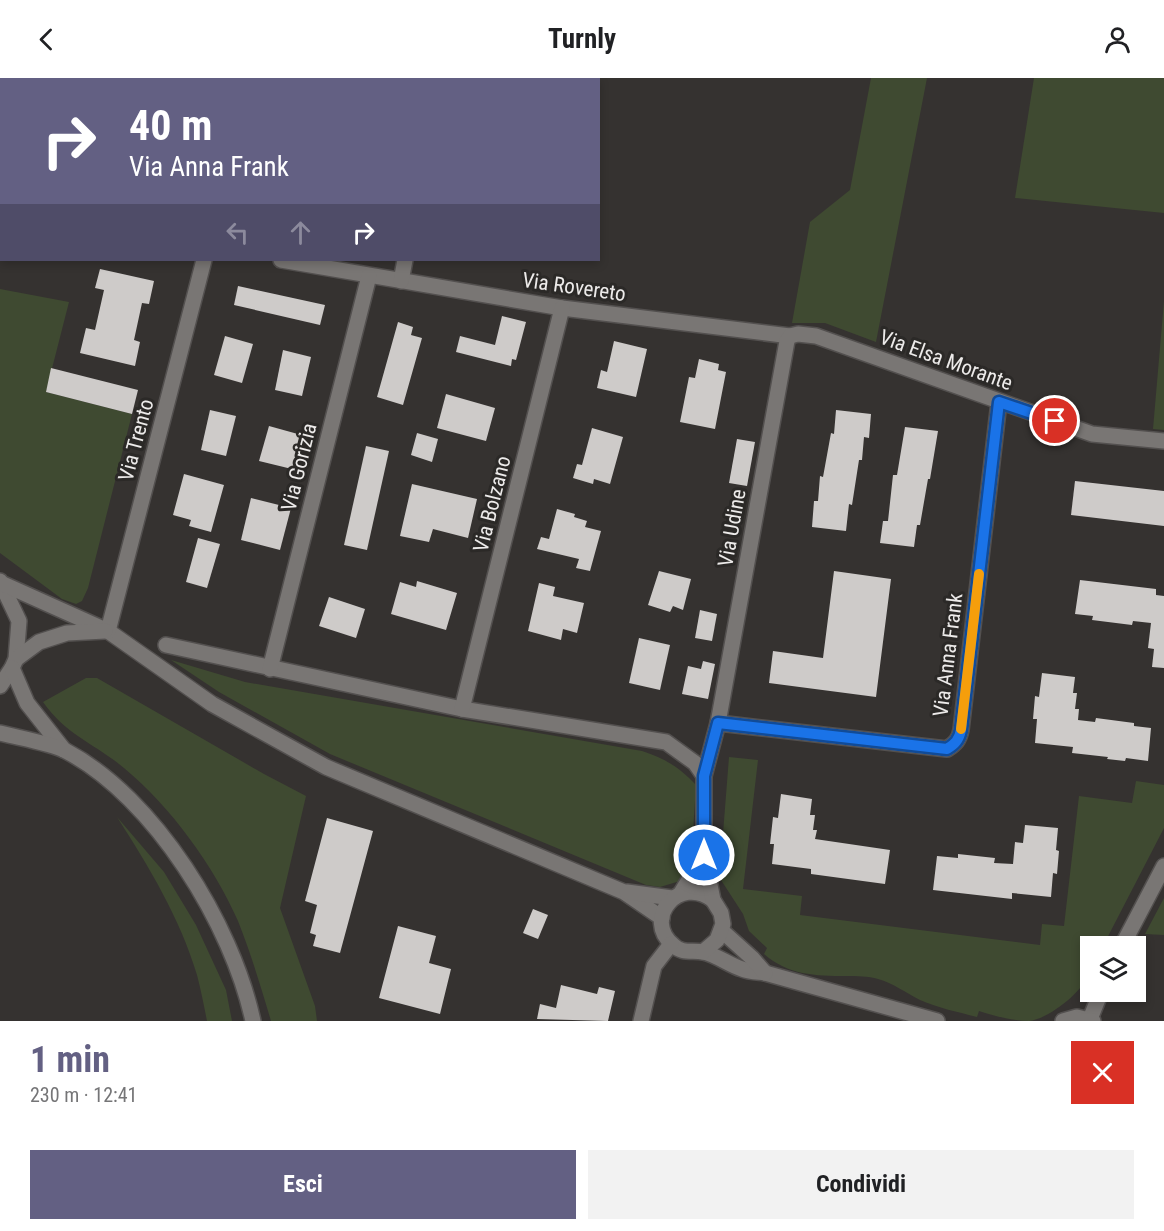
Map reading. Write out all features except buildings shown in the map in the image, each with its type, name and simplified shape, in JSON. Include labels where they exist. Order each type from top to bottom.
[{"type":"street","name":"Via Trento","points":[[108,631],[204,261]]},
{"type":"street","name":"Via Rovereto","points":[[286,261],[562,308],[789,339]]},
{"type":"street","points":[[401,281],[405,261]]},
{"type":"street","name":"Via Gorizia","points":[[270,669],[369,276]]},
{"type":"street","name":"Via Bolzano","points":[[462,709],[562,308]]},
{"type":"street","name":"Via Elsa Morante","points":[[789,339],[798,334],[816,336],[1092,434],[1164,441]]},
{"type":"street","name":"Via Udine","points":[[713,900],[704,855],[704,776],[718,723],[789,339]]},
{"type":"street","name":"Via Anna Frank","points":[[718,723],[947,749],[954,745],[961,730],[999,402]]},
{"type":"street","points":[[1,582],[108,631],[212,704],[326,767],[624,892],[662,918]]},
{"type":"street","points":[[1,582],[19,621],[14,663],[27,703],[64,750]]},
{"type":"street","points":[[0,686],[14,663],[39,642],[67,633],[108,631]]},
{"type":"street","points":[[166,645],[462,709],[666,742],[695,763],[704,776]]},
{"type":"street","points":[[0,733],[64,750],[100,773],[131,801],[182,864],[205,897],[224,933],[244,987],[253,1021]]},
{"type":"street","points":[[704,855],[677,896],[665,908],[662,929],[671,944],[687,952],[703,952],[743,970],[765,973],[937,1021]]},
{"type":"street","points":[[1127,936],[1164,866]]},
{"type":"street","points":[[624,892],[677,896],[697,892],[713,900],[721,913],[721,930],[717,940],[703,952]]},
{"type":"street","points":[[721,930],[765,973]]},
{"type":"street","points":[[641,1021],[654,966],[671,944]]},
{"type":"street","points":[[1062,1021],[1077,1017],[1091,1020],[1097,1002]]},
{"type":"green space","points":[[871,78],[927,78],[876,342],[825,323],[792,323],[810,222],[850,190]]},
{"type":"green space","points":[[1034,78],[1164,78],[1164,213],[1015,198]]},
{"type":"green space","points":[[0,289],[69,302],[46,392],[132,414],[88,588],[82,601],[76,604],[62,599],[0,553]]},
{"type":"green space","points":[[1164,301],[1164,430],[1153,429]]},
{"type":"green space","points":[[171,660],[245,682],[651,754],[672,764],[696,785],[691,864],[680,881],[660,887],[646,885],[330,754],[219,692]]},
{"type":"green space","points":[[86,678],[97,678],[306,796],[280,908],[315,1006],[317,1021],[271,1021],[238,921],[204,858],[174,819],[141,783],[113,759],[71,731],[52,714],[43,702]]},
{"type":"green space","points":[[729,757],[758,760],[743,889],[802,896],[800,915],[1040,945],[1042,924],[1064,926],[1079,796],[1132,803],[1136,781],[1164,785],[1164,828],[1108,936],[1080,936],[1080,988],[1056,1009],[1029,1021],[979,1011],[977,1017],[948,1010],[920,1000],[878,979],[862,976],[823,976],[802,973],[783,966],[764,954],[767,948],[749,931],[743,914],[721,880]]},
{"type":"green space","points":[[117,817],[164,872],[196,925],[226,990],[232,1021],[207,1021],[197,975],[182,933],[152,874]]},
{"type":"green space","points":[[1164,898],[1164,935],[1145,934]]},
{"type":"slow traffic","points":[[961,729],[979,574]]},
{"type":"route","points":[[704,855],[704,776],[718,723],[947,749],[954,745],[961,730],[999,402],[1055,421]]}]
